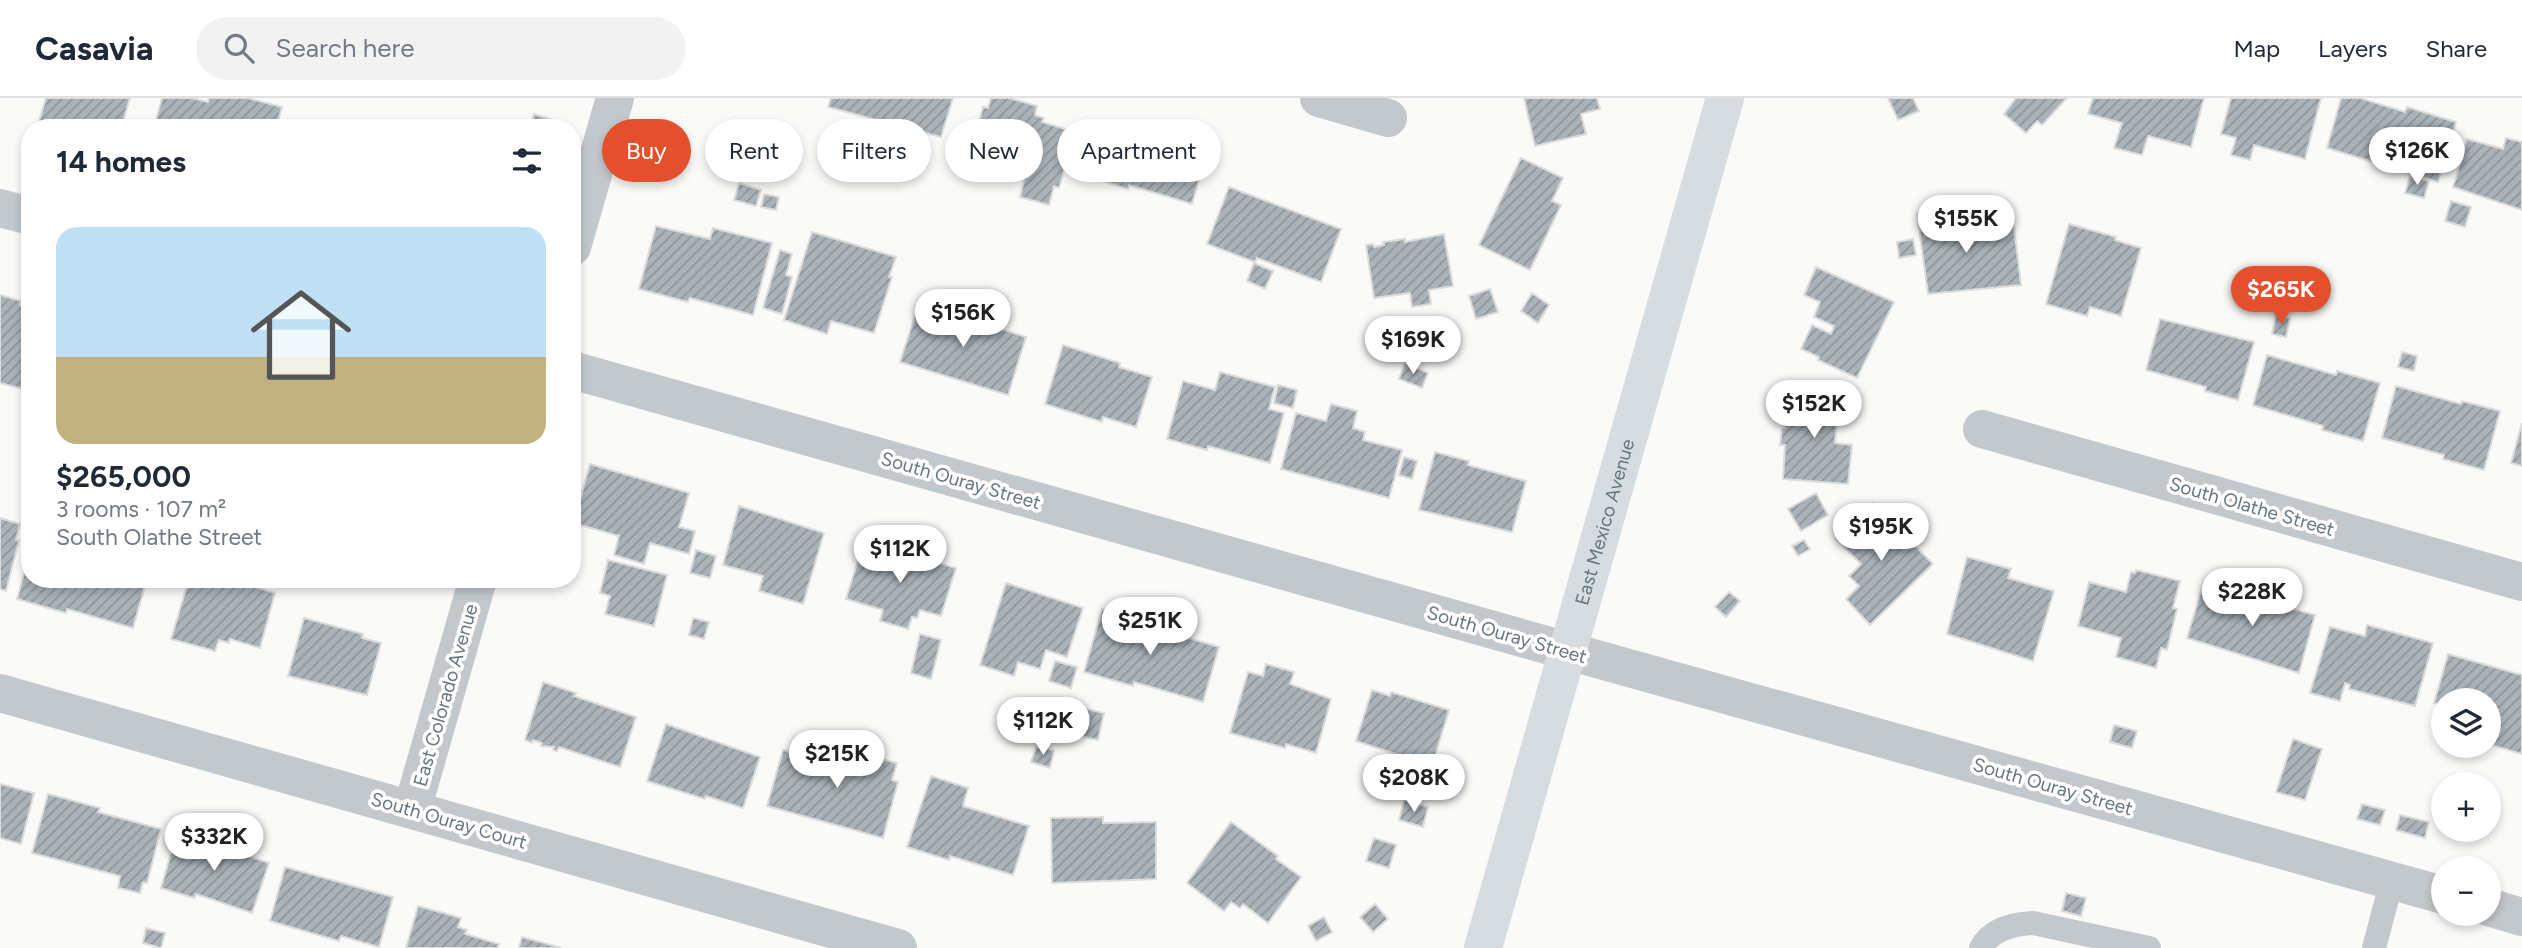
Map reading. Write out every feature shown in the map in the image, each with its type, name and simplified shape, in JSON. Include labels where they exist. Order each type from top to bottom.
[{"type":"street","points":[[581,216],[615,98]]},
{"type":"street","points":[[1319,98],[1388,118]]},
{"type":"street","name":"East Mexico Avenue","points":[[1483,948],[1725,98]]},
{"type":"street","points":[[0,208],[21,214]]},
{"type":"street","name":"South Ouray Street","points":[[581,373],[2431,891]]},
{"type":"street","name":"South Olathe Street","points":[[1982,429],[2522,582]]},
{"type":"street","name":"East Colorado Avenue","points":[[412,810],[475,588]]},
{"type":"street","name":"South Ouray Court","points":[[0,692],[898,948]]},
{"type":"street","points":[[2501,911],[2522,917]]},
{"type":"lane","points":[[2374,948],[2392,880]]},
{"type":"lane","points":[[1981,948],[1995,933],[2015,924],[2033,923],[2149,948]]},
{"type":"building","points":[[46,98],[130,98],[124,119],[40,119]]},
{"type":"building","points":[[162,98],[191,98],[208,102],[209,98],[247,98],[282,107],[279,119],[156,119]]},
{"type":"building","points":[[831,98],[953,98],[941,137],[931,134],[931,119],[873,119],[828,107]]},
{"type":"building","points":[[991,98],[1009,98],[1037,106],[1035,115],[1044,118],[980,119],[983,107],[988,108]]},
{"type":"building","points":[[1524,98],[1597,98],[1600,109],[1581,114],[1586,134],[1535,146]]},
{"type":"building","points":[[1888,98],[1913,98],[1919,111],[1898,120]]},
{"type":"building","points":[[2016,98],[2067,98],[2042,125],[2037,121],[2026,133],[2004,114]]},
{"type":"building","points":[[2093,98],[2204,98],[2191,147],[2148,136],[2142,155],[2114,148],[2122,123],[2088,114]]},
{"type":"building","points":[[2231,98],[2321,98],[2305,159],[2254,145],[2250,160],[2231,155],[2236,138],[2221,134]]},
{"type":"building","points":[[2341,98],[2360,98],[2405,112],[2407,107],[2456,122],[2438,182],[2327,148]]},
{"type":"building","points":[[534,114],[550,119],[533,119]]},
{"type":"building","points":[[1043,122],[1057,127],[1059,188],[1054,186],[1049,205],[1020,197],[1024,182],[1043,182]]},
{"type":"building","points":[[2506,138],[2522,142],[2522,210],[2453,187],[2467,139],[2503,149]]},
{"type":"building","points":[[1521,158],[1563,178],[1552,201],[1561,205],[1530,270],[1479,245]]},
{"type":"building","points":[[2410,176],[2429,181],[2424,198],[2405,193]]},
{"type":"building","points":[[1105,182],[1198,182],[1192,204],[1129,185],[1128,189]]},
{"type":"building","points":[[739,183],[761,190],[756,206],[734,200]]},
{"type":"building","points":[[1229,187],[1341,229],[1321,282],[1257,258],[1255,262],[1207,244]]},
{"type":"building","points":[[764,194],[779,197],[776,210],[761,207]]},
{"type":"building","points":[[2451,201],[2471,207],[2465,227],[2445,221]]},
{"type":"building","points":[[1957,210],[1960,232],[2014,226],[2021,285],[1928,294],[1917,214]]},
{"type":"building","points":[[2069,224],[2116,237],[2115,240],[2141,248],[2121,316],[2090,307],[2087,316],[2046,304]]},
{"type":"building","points":[[656,226],[710,239],[713,228],[772,243],[753,315],[690,298],[688,302],[639,289]]},
{"type":"building","points":[[812,232],[896,257],[874,333],[831,321],[827,334],[784,320]]},
{"type":"building","points":[[1444,234],[1453,286],[1429,290],[1431,304],[1412,307],[1410,293],[1374,298],[1366,245],[1373,244],[1374,247],[1384,245],[1383,242],[1405,239],[1405,242]]},
{"type":"building","points":[[1913,239],[1916,255],[1899,258],[1897,242]]},
{"type":"building","points":[[780,250],[792,254],[786,275],[792,277],[782,314],[763,308]]},
{"type":"building","points":[[1254,263],[1273,271],[1265,289],[1247,281]]},
{"type":"building","points":[[1816,267],[1894,302],[1857,378],[1801,349],[1812,325],[1831,334],[1834,326],[1814,317],[1820,302],[1804,295]]},
{"type":"building","points":[[1490,289],[1498,312],[1476,319],[1469,296]]},
{"type":"building","points":[[1532,293],[1549,305],[1538,323],[1521,311]]},
{"type":"building","points":[[0,295],[21,301],[21,389],[0,383]]},
{"type":"building","points":[[919,303],[1026,337],[1008,395],[900,362]]},
{"type":"building","points":[[2276,315],[2290,318],[2286,337],[2272,334]]},
{"type":"building","points":[[2160,319],[2254,342],[2238,400],[2205,391],[2206,387],[2146,370]]},
{"type":"building","points":[[1063,345],[1120,363],[1119,367],[1152,377],[1136,427],[1103,417],[1102,422],[1045,404]]},
{"type":"building","points":[[2402,352],[2417,356],[2414,371],[2398,367]]},
{"type":"building","points":[[2267,355],[2336,375],[2337,371],[2380,383],[2363,441],[2322,430],[2323,426],[2253,405]]},
{"type":"building","points":[[1405,363],[1428,373],[1422,388],[1399,379]]},
{"type":"building","points":[[1220,372],[1275,387],[1269,409],[1284,413],[1270,463],[1208,446],[1207,450],[1167,439],[1183,381],[1215,390]]},
{"type":"building","points":[[1278,385],[1297,390],[1293,408],[1274,403]]},
{"type":"building","points":[[2396,386],[2461,404],[2462,401],[2500,411],[2484,470],[2443,459],[2444,455],[2382,438]]},
{"type":"building","points":[[1789,391],[1839,395],[1835,443],[1852,445],[1848,484],[1783,479],[1785,445],[1780,445],[1782,428],[1785,428]]},
{"type":"building","points":[[1331,404],[1357,411],[1353,428],[1365,432],[1363,440],[1402,450],[1389,498],[1281,469],[1296,413],[1326,421]]},
{"type":"building","points":[[2522,423],[2522,466],[2511,463]]},
{"type":"building","points":[[1435,452],[1469,461],[1468,465],[1526,481],[1512,532],[1419,510]]},
{"type":"building","points":[[1404,457],[1417,461],[1412,479],[1399,475]]},
{"type":"building","points":[[590,464],[689,493],[679,527],[695,531],[689,554],[650,543],[644,564],[614,555],[619,536],[581,525],[581,495]]},
{"type":"building","points":[[1816,493],[1828,515],[1801,531],[1788,509]]},
{"type":"building","points":[[1873,503],[1933,564],[1870,625],[1846,599],[1859,586],[1849,576],[1861,564],[1836,539]]},
{"type":"building","points":[[739,506],[824,533],[803,604],[759,591],[763,576],[723,565]]},
{"type":"building","points":[[0,518],[20,524],[16,540],[19,540],[6,591],[0,589]]},
{"type":"building","points":[[1804,540],[1810,549],[1798,556],[1792,546]]},
{"type":"building","points":[[863,544],[924,562],[925,559],[956,568],[941,616],[920,610],[917,618],[912,617],[908,629],[880,621],[883,610],[846,599]]},
{"type":"building","points":[[696,550],[716,556],[710,578],[690,573]]},
{"type":"building","points":[[1967,557],[2011,569],[2008,578],[2054,591],[2033,661],[1947,634]]},
{"type":"building","points":[[608,560],[667,575],[654,626],[605,614],[610,596],[600,593]]},
{"type":"building","points":[[2136,570],[2180,581],[2173,608],[2177,609],[2167,650],[2161,648],[2156,668],[2116,657],[2121,638],[2078,626],[2089,582],[2126,592],[2131,572],[2135,573]]},
{"type":"building","points":[[1006,583],[1083,608],[1067,657],[1046,650],[1040,669],[1018,662],[1014,676],[980,665]]},
{"type":"building","points":[[21,584],[21,588],[144,588],[133,628],[67,609],[66,613],[17,599]]},
{"type":"building","points":[[2203,584],[2315,615],[2299,673],[2187,638]]},
{"type":"building","points":[[186,588],[259,588],[275,593],[260,648],[230,639],[229,643],[219,640],[215,651],[171,639]]},
{"type":"building","points":[[1729,592],[1740,601],[1726,617],[1715,607]]},
{"type":"building","points":[[1102,609],[1152,623],[1151,627],[1219,647],[1203,702],[1134,682],[1133,686],[1084,672]]},
{"type":"building","points":[[304,618],[363,634],[362,638],[381,643],[367,695],[288,676]]},
{"type":"building","points":[[693,618],[709,622],[704,639],[689,635]]},
{"type":"building","points":[[2367,625],[2433,643],[2415,706],[2349,689],[2350,685],[2345,683],[2340,701],[2310,693],[2330,627],[2365,636]]},
{"type":"building","points":[[920,634],[941,640],[931,679],[911,673]]},
{"type":"building","points":[[2448,654],[2522,675],[2522,754],[2501,748],[2501,688],[2438,688]]},
{"type":"building","points":[[1055,661],[1077,667],[1071,688],[1049,681]]},
{"type":"building","points":[[1266,664],[1294,672],[1290,684],[1331,699],[1316,753],[1286,744],[1285,748],[1230,733],[1248,672],[1263,676]]},
{"type":"building","points":[[543,682],[576,693],[574,696],[636,717],[620,767],[559,747],[557,751],[553,750],[554,747],[525,740]]},
{"type":"building","points":[[1372,690],[1390,696],[1391,692],[1449,710],[1432,766],[1356,741]]},
{"type":"building","points":[[1086,709],[1104,713],[1098,740],[1079,736]]},
{"type":"building","points":[[666,724],[760,757],[743,808],[647,781]]},
{"type":"building","points":[[2114,725],[2137,731],[2132,748],[2110,742]]},
{"type":"building","points":[[2293,739],[2322,749],[2305,800],[2276,792]]},
{"type":"building","points":[[1037,745],[1054,751],[1050,768],[1031,762]]},
{"type":"building","points":[[832,746],[897,763],[892,780],[898,782],[883,838],[767,806],[783,750],[828,762]]},
{"type":"building","points":[[931,776],[968,788],[963,806],[1029,826],[1013,875],[950,856],[949,860],[907,847]]},
{"type":"building","points":[[0,784],[34,793],[21,844],[0,838]]},
{"type":"building","points":[[48,794],[100,808],[98,812],[161,829],[147,883],[143,882],[140,893],[118,888],[120,876],[32,853]]},
{"type":"building","points":[[1404,800],[1428,807],[1423,827],[1399,820]]},
{"type":"building","points":[[2362,804],[2385,810],[2380,825],[2357,819]]},
{"type":"building","points":[[2400,815],[2429,822],[2425,838],[2396,830]]},
{"type":"building","points":[[1103,817],[1103,823],[1156,822],[1156,879],[1052,883],[1051,818]]},
{"type":"building","points":[[1231,822],[1278,856],[1276,859],[1301,877],[1268,923],[1243,904],[1240,908],[1231,902],[1224,911],[1187,883]]},
{"type":"building","points":[[177,832],[269,863],[252,913],[196,894],[194,898],[161,888]]},
{"type":"building","points":[[1374,838],[1396,845],[1389,868],[1366,861]]},
{"type":"building","points":[[285,867],[393,897],[379,947],[341,936],[339,941],[270,921]]},
{"type":"building","points":[[2066,893],[2086,898],[2081,916],[2062,911]]},
{"type":"building","points":[[1375,904],[1388,919],[1373,932],[1360,917]]},
{"type":"building","points":[[418,906],[461,918],[458,927],[467,930],[465,934],[499,944],[497,948],[406,948]]},
{"type":"building","points":[[1324,917],[1332,932],[1316,941],[1308,926]]},
{"type":"building","points":[[146,928],[165,933],[161,948],[143,943]]},
{"type":"building","points":[[522,937],[562,948],[519,948]]}]
